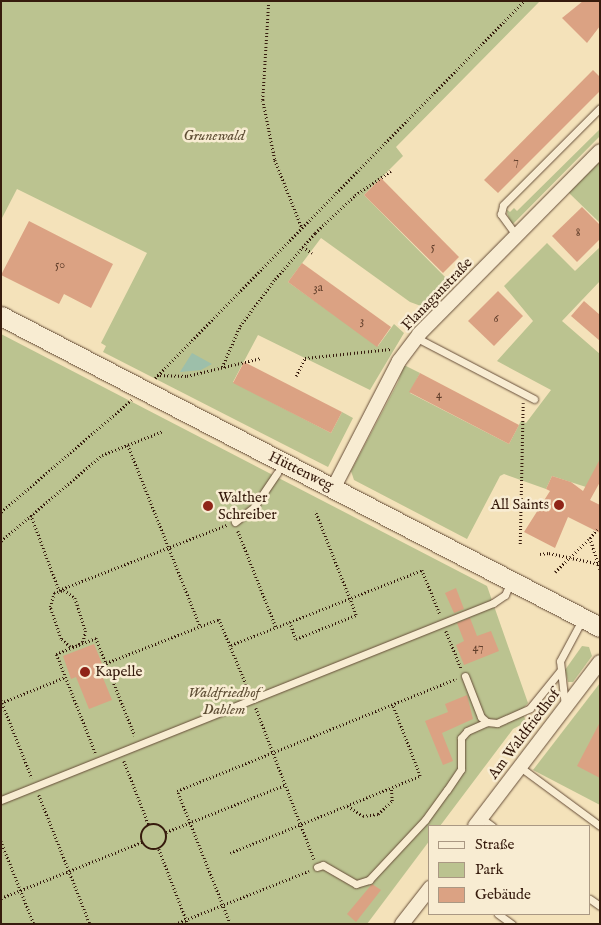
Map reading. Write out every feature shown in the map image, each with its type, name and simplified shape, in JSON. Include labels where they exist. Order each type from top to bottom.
[{"type":"main road","name":"Hüttenweg","points":[[1,316],[138,394],[334,487],[592,622]]},
{"type":"street","name":"Flanaganstraße","points":[[334,487],[399,361],[417,338],[600,151]]},
{"type":"street","name":"Am Waldfriedhof","points":[[483,824],[519,767],[600,662]]},
{"type":"street","points":[[402,924],[428,891]]},
{"type":"lane","points":[[516,236],[501,214],[503,205],[600,108]]},
{"type":"lane","points":[[417,338],[534,400]]},
{"type":"lane","points":[[235,522],[254,507],[276,473]]},
{"type":"lane","points":[[1,800],[493,603],[505,595],[511,581]]},
{"type":"lane","points":[[565,707],[560,661],[592,622]]},
{"type":"lane","points":[[317,867],[323,865],[356,884],[369,880],[425,820],[452,783],[462,763],[461,738],[467,731],[487,722],[497,723],[530,708],[560,671]]},
{"type":"lane","points":[[465,676],[481,717],[487,722]]},
{"type":"lane","points":[[519,767],[600,826]]},
{"type":"lane","points":[[499,915],[512,924]]},
{"type":"path","points":[[269,1],[263,100],[275,160],[302,228]]},
{"type":"path","points":[[1,512],[138,394],[524,1]]},
{"type":"path","points":[[222,367],[240,326],[275,279],[303,247],[355,195],[391,171]]},
{"type":"path","points":[[303,247],[312,253]]},
{"type":"path","points":[[296,376],[305,358],[398,349]]},
{"type":"path","points":[[157,375],[187,376],[260,358]]},
{"type":"path","points":[[520,544],[523,394]]},
{"type":"path","points":[[1,541],[102,456],[163,431]]},
{"type":"path","points":[[128,445],[200,626]]},
{"type":"path","points":[[290,622],[296,638],[356,615],[315,512]]},
{"type":"path","points":[[31,515],[59,590],[73,595],[85,626],[86,636],[77,646],[70,647],[61,638],[50,607],[52,598],[59,590],[235,522],[276,627]]},
{"type":"path","points":[[555,572],[597,529]]},
{"type":"path","points":[[590,538],[600,569]]},
{"type":"path","points":[[540,554],[570,557],[599,564]]},
{"type":"path","points":[[230,645],[375,588]]},
{"type":"path","points":[[106,663],[219,619],[244,680]]},
{"type":"path","points":[[99,761],[56,654],[96,638],[139,746]]},
{"type":"path","points":[[65,677],[2,702],[90,924]]},
{"type":"path","points":[[230,924],[177,791],[420,694]]},
{"type":"path","points":[[230,853],[301,826],[420,776],[393,706]]},
{"type":"path","points":[[175,924],[317,867],[259,718]]},
{"type":"path","points":[[121,753],[149,825]]},
{"type":"path","points":[[166,832],[285,785]]},
{"type":"path","points":[[348,806],[363,816],[378,814],[392,801],[391,788]]},
{"type":"path","points":[[149,825],[161,825],[166,832],[165,844],[159,849],[149,849],[142,842],[142,830],[149,825]]},
{"type":"path","points":[[1,841],[34,924]]},
{"type":"path","points":[[1,898],[142,842]]},
{"type":"path","points":[[159,849],[188,924]]},
{"type":"green space","name":"Grunewald","points":[[1,1],[540,1],[396,147],[403,156],[364,195],[448,280],[421,306],[410,302],[321,238],[288,282],[378,346],[394,324],[404,333],[370,390],[258,335],[233,382],[331,433],[342,412],[353,418],[328,467],[103,352],[106,346],[101,343],[147,253],[17,189],[1,220]]},
{"type":"green space","points":[[600,129],[600,136],[511,226],[506,209],[510,212],[514,208],[517,211]]},
{"type":"green space","points":[[600,160],[600,223],[568,192]]},
{"type":"green space","points":[[547,243],[575,271],[600,247],[600,281],[562,321],[600,354],[600,475],[586,487],[552,476],[546,489],[504,474],[500,476],[467,539],[354,480],[351,471],[398,382],[404,365],[420,373],[410,393],[509,444],[521,421],[526,423],[551,390],[497,361],[533,321],[504,286]]},
{"type":"green space","name":"Waldfriedhof Dahlem","points":[[1,334],[487,586],[528,703],[522,710],[526,722],[513,729],[441,825],[428,825],[428,843],[367,924],[1,924]]},
{"type":"green space","points":[[582,646],[589,647],[592,656],[573,682],[568,682],[565,670]]},
{"type":"green space","points":[[600,683],[600,805],[533,770]]},
{"type":"shaded area","points":[[192,353],[212,364],[201,370],[180,372]]},
{"type":"building","points":[[583,1],[600,1],[600,26],[587,43],[562,18]]},
{"type":"building","points":[[593,70],[600,77],[600,91],[498,193],[484,180]]},
{"type":"building","points":[[381,178],[459,257],[443,273],[364,195]]},
{"type":"building","points":[[582,207],[600,225],[600,239],[577,262],[552,236]]},
{"type":"building","points":[[29,221],[113,264],[91,308],[64,294],[59,304],[1,275]]},
{"type":"building","points":[[302,263],[391,327],[377,347],[288,282]]},
{"type":"building","points":[[498,291],[523,316],[494,346],[468,321]]},
{"type":"building","points":[[584,301],[600,315],[600,341],[571,316]]},
{"type":"building","points":[[244,362],[342,412],[331,433],[233,383]]},
{"type":"building","points":[[420,373],[519,425],[509,444],[409,392]]},
{"type":"building","name":"All Saints","points":[[600,459],[600,482],[590,500],[600,505],[600,533],[568,517],[555,548],[524,532],[550,491],[546,489],[552,476],[571,482],[583,491]]},
{"type":"building","points":[[456,588],[464,609],[454,613],[445,593]]},
{"type":"building","points":[[470,618],[477,636],[491,631],[499,651],[464,665],[456,645],[464,641],[457,623]]},
{"type":"building","name":"Kapelle","points":[[94,644],[103,666],[99,668],[112,700],[89,709],[76,677],[71,679],[63,656]]},
{"type":"building","points":[[467,695],[473,719],[442,733],[453,761],[443,765],[425,721],[448,712],[445,704]]},
{"type":"building","points":[[600,722],[600,778],[577,766]]},
{"type":"building","points":[[372,884],[381,890],[356,922],[347,914]]},
{"type":"place","name":"All Saints","points":[[559,505]]},
{"type":"place","name":"Walther Schreiber","points":[[208,506]]},
{"type":"place","name":"Kapelle","points":[[85,672]]}]
